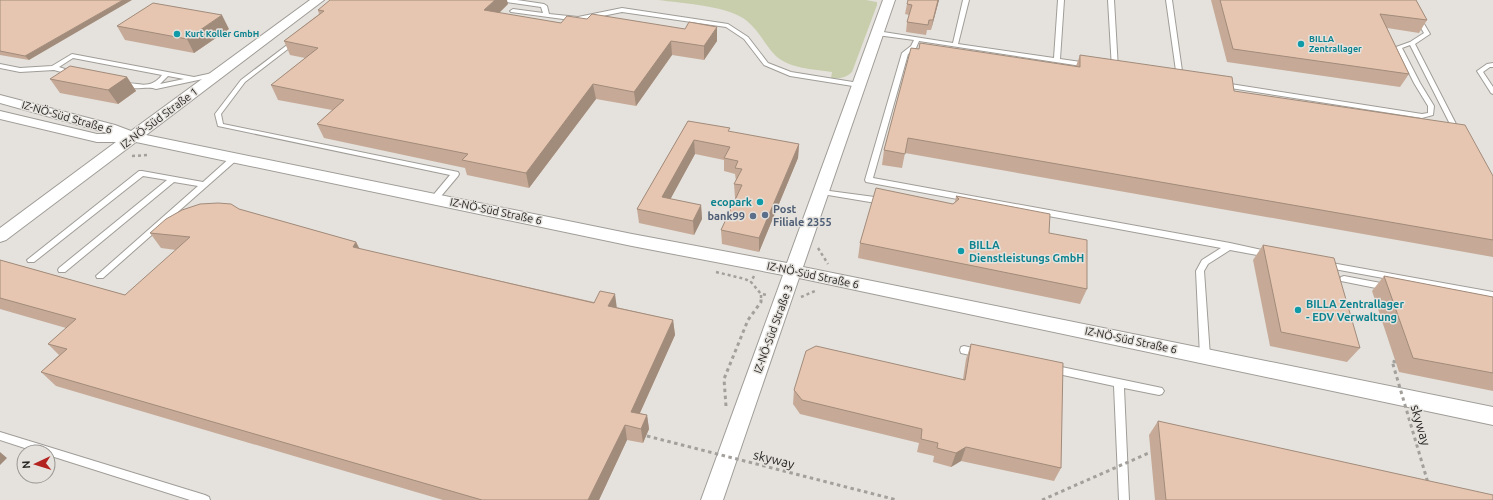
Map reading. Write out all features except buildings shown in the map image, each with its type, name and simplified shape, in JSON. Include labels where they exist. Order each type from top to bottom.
[{"type":"street","name":"IZ-NÖ-Süd Straße 1","points":[[0,236],[318,0]]},
{"type":"street","name":"IZ-NÖ-Süd Straße 3","points":[[712,500],[744,412],[762,355],[794,271],[889,0]]},
{"type":"street","name":"IZ-NÖ-Süd Straße 6","points":[[0,99],[110,128],[133,138]]},
{"type":"street","name":"IZ-NÖ-Süd Straße 6","points":[[0,115],[97,138],[133,138],[235,158],[632,240],[794,271],[1493,416]]},
{"type":"lane","points":[[506,0],[544,6],[546,15]]},
{"type":"lane","points":[[955,45],[966,0]]},
{"type":"lane","points":[[1057,61],[1061,0]]},
{"type":"lane","points":[[1111,0],[1115,70]]},
{"type":"lane","points":[[1169,0],[1176,78],[1188,80]]},
{"type":"lane","points":[[1219,85],[1422,116],[1431,114],[1431,106],[1417,83],[1399,47],[1412,43],[1427,34],[1407,0]]},
{"type":"lane","points":[[513,11],[578,19],[622,10],[728,26],[746,38],[766,64],[790,74],[859,85]]},
{"type":"lane","points":[[877,33],[1093,66]]},
{"type":"lane","points":[[298,38],[243,81],[218,114],[220,125],[455,174],[434,199]]},
{"type":"lane","points":[[917,39],[914,47],[904,53],[869,180],[1278,255]]},
{"type":"lane","points":[[1412,43],[1453,124],[1464,140]]},
{"type":"lane","points":[[54,68],[72,56],[194,79]]},
{"type":"lane","points":[[1493,65],[1488,65],[1480,71],[1493,92]]},
{"type":"lane","points":[[0,66],[20,70],[54,68],[69,71],[76,75]]},
{"type":"lane","points":[[1108,68],[1122,70]]},
{"type":"lane","points":[[140,88],[159,83],[166,74]]},
{"type":"lane","points":[[119,84],[140,88],[152,88],[219,74]]},
{"type":"lane","points":[[100,276],[235,158]]},
{"type":"lane","points":[[31,260],[142,173],[204,185]]},
{"type":"lane","points":[[62,270],[173,179]]},
{"type":"lane","points":[[822,192],[890,202]]},
{"type":"lane","points":[[1205,356],[1200,271],[1205,262],[1230,246]]},
{"type":"lane","points":[[1317,263],[1493,295]]},
{"type":"lane","points":[[1344,279],[1391,288]]},
{"type":"lane","points":[[964,350],[987,355]]},
{"type":"lane","points":[[1041,367],[1159,391]]},
{"type":"lane","points":[[1119,383],[1124,500]]},
{"type":"lane","points":[[0,436],[205,500]]},
{"type":"path","points":[[723,412],[726,405],[724,379],[748,320],[761,302],[761,294],[795,300],[807,293],[820,289]]},
{"type":"path","name":"skyway","points":[[1396,362],[1392,361],[1430,491]]},
{"type":"path","name":"skyway","points":[[647,436],[897,500]]},
{"type":"path","points":[[707,456],[710,449]]},
{"type":"path","points":[[1042,500],[1151,452]]},
{"type":"green space","points":[[658,0],[866,0],[877,2],[877,5],[852,72],[845,77],[831,78],[832,72],[801,68],[786,63],[780,59],[774,54],[751,25],[739,16],[705,6]]},
{"type":"place","name":"Kurt Koller GmbH","points":[[177,34]]},
{"type":"place","name":"BILLA Zentrallager","points":[[1301,44]]},
{"type":"place","name":"ecopark","points":[[760,202]]},
{"type":"place","name":"Post Filiale 2355","points":[[765,215]]},
{"type":"place","name":"bank99","points":[[753,216]]},
{"type":"place","name":"BILLA Dienstleistungs GmbH","points":[[961,251]]},
{"type":"place","name":"BILLA Zentrallager - EDV Verwaltung","points":[[1298,310]]}]
